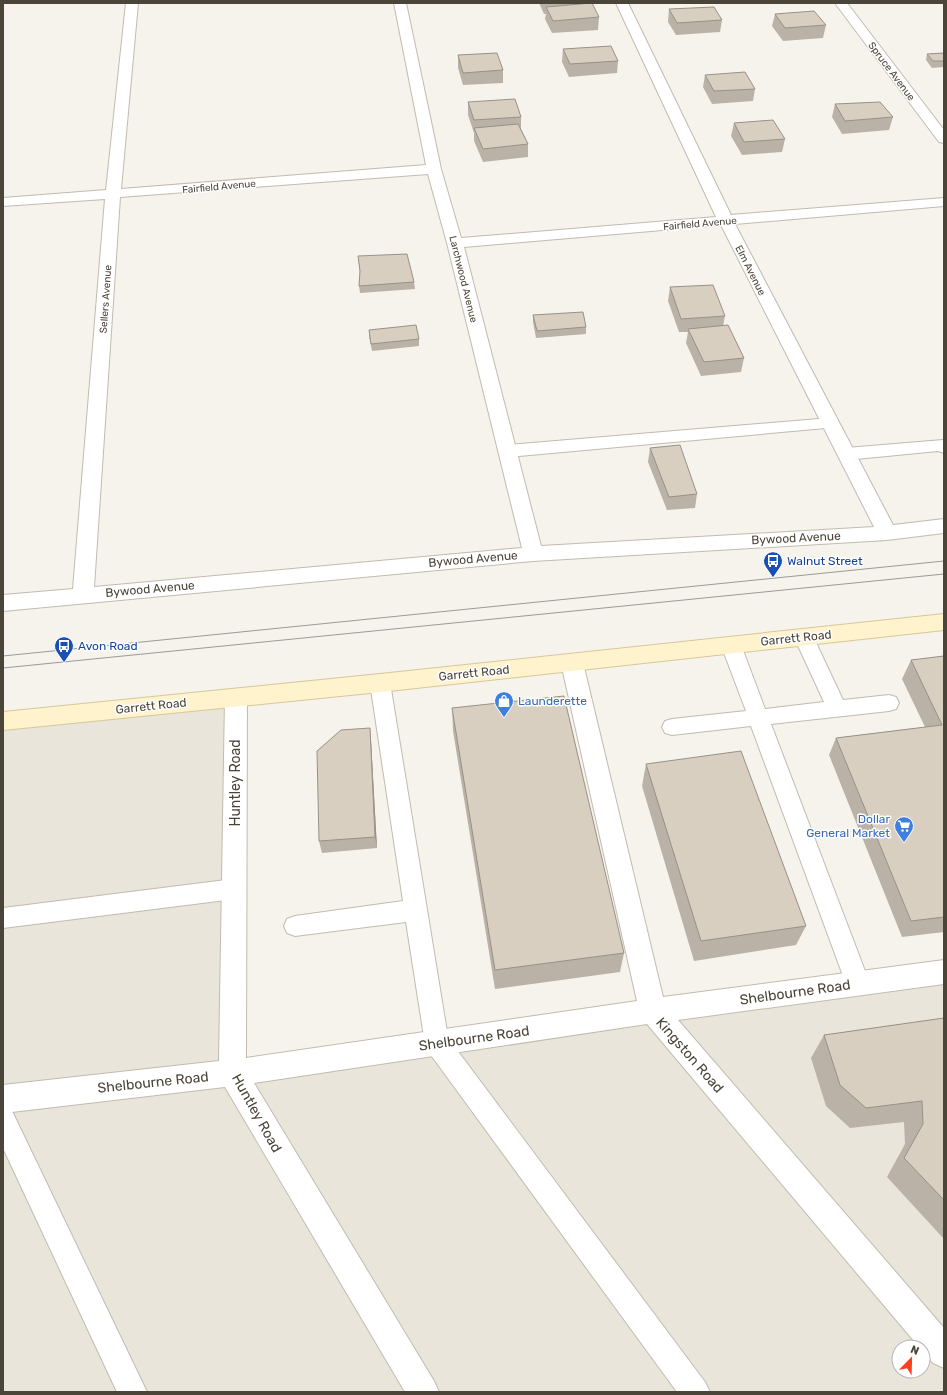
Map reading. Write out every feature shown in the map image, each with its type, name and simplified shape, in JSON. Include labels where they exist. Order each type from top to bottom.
[{"type":"main road","name":"Garrett Road","points":[[3,721],[572,663],[944,622]]},
{"type":"street","name":"Sellers Avenue","points":[[83,595],[113,194],[132,3]]},
{"type":"street","name":"Larchwood Avenue","points":[[400,3],[434,169],[455,243],[533,554]]},
{"type":"street","name":"Elm Avenue","points":[[622,3],[726,221],[887,533]]},
{"type":"street","name":"Spruce Avenue","points":[[841,3],[944,139]]},
{"type":"street","name":"Fairfield Avenue","points":[[3,202],[434,169]]},
{"type":"street","name":"Fairfield Avenue","points":[[455,243],[944,202]]},
{"type":"street","name":"Bywood Avenue","points":[[3,603],[533,554],[887,533],[944,526]]},
{"type":"street","name":"Kingston Road","points":[[572,663],[653,1011],[944,1352]]},
{"type":"street","name":"Huntley Road","points":[[236,698],[232,1073],[423,1392]]},
{"type":"street","name":"Shelbourne Road","points":[[3,1099],[232,1073],[653,1011],[944,972]]},
{"type":"lane","points":[[507,451],[830,424]]},
{"type":"lane","points":[[846,454],[943,445],[944,447]]},
{"type":"lane","points":[[804,637],[837,709]]},
{"type":"lane","points":[[730,645],[858,984]]},
{"type":"lane","points":[[380,683],[437,1043],[695,1392]]},
{"type":"lane","points":[[672,727],[888,703]]},
{"type":"lane","points":[[3,918],[234,889]]},
{"type":"lane","points":[[295,926],[416,910]]},
{"type":"lane","points":[[3,1120],[132,1392]]},
{"type":"shaded area","points":[[236,698],[232,1073],[944,974],[944,1392],[3,1392],[3,721]]},
{"type":"building","points":[[592,3],[599,17],[553,21],[546,7]]},
{"type":"building","points":[[714,7],[722,20],[677,23],[669,9]]},
{"type":"building","points":[[814,11],[826,25],[785,28],[775,14]]},
{"type":"building","points":[[611,46],[618,61],[570,64],[563,49]]},
{"type":"building","points":[[497,53],[503,70],[463,73],[458,55]]},
{"type":"building","points":[[944,53],[944,61],[933,61],[927,54]]},
{"type":"building","points":[[745,72],[755,89],[714,91],[705,75]]},
{"type":"building","points":[[515,99],[521,117],[474,120],[468,102]]},
{"type":"building","points":[[880,102],[893,117],[845,121],[835,104]]},
{"type":"building","points":[[773,120],[785,139],[744,142],[734,123]]},
{"type":"building","points":[[518,124],[528,144],[483,149],[474,128]]},
{"type":"building","points":[[407,254],[414,282],[359,286],[360,271],[358,256]]},
{"type":"building","points":[[713,285],[725,316],[681,319],[670,287]]},
{"type":"building","points":[[583,312],[586,327],[537,331],[533,315]]},
{"type":"building","points":[[416,325],[419,339],[371,344],[369,330]]},
{"type":"building","points":[[728,325],[744,358],[704,362],[688,329]]},
{"type":"building","points":[[680,445],[697,494],[669,497],[650,448]]},
{"type":"building","name":"Dollar General Market","points":[[944,656],[944,917],[911,921],[836,738],[942,725],[911,660]]},
{"type":"building","points":[[564,696],[624,953],[495,970],[452,708]]},
{"type":"building","points":[[370,728],[375,837],[319,841],[317,751],[341,730]]},
{"type":"building","points":[[741,751],[806,926],[701,941],[646,764]]},
{"type":"building","points":[[944,1018],[944,1200],[904,1158],[923,1124],[922,1101],[866,1108],[840,1085],[824,1035]]},
{"type":"tram line","points":[[3,656],[944,561]]},
{"type":"tram line","points":[[3,668],[944,574]]},
{"type":"place","name":"Walnut Street","points":[[773,578]]},
{"type":"place","name":"Avon Road","points":[[64,663]]},
{"type":"place","name":"Launderette","points":[[504,718]]},
{"type":"place","name":"Dollar General Market","points":[[904,843]]}]
